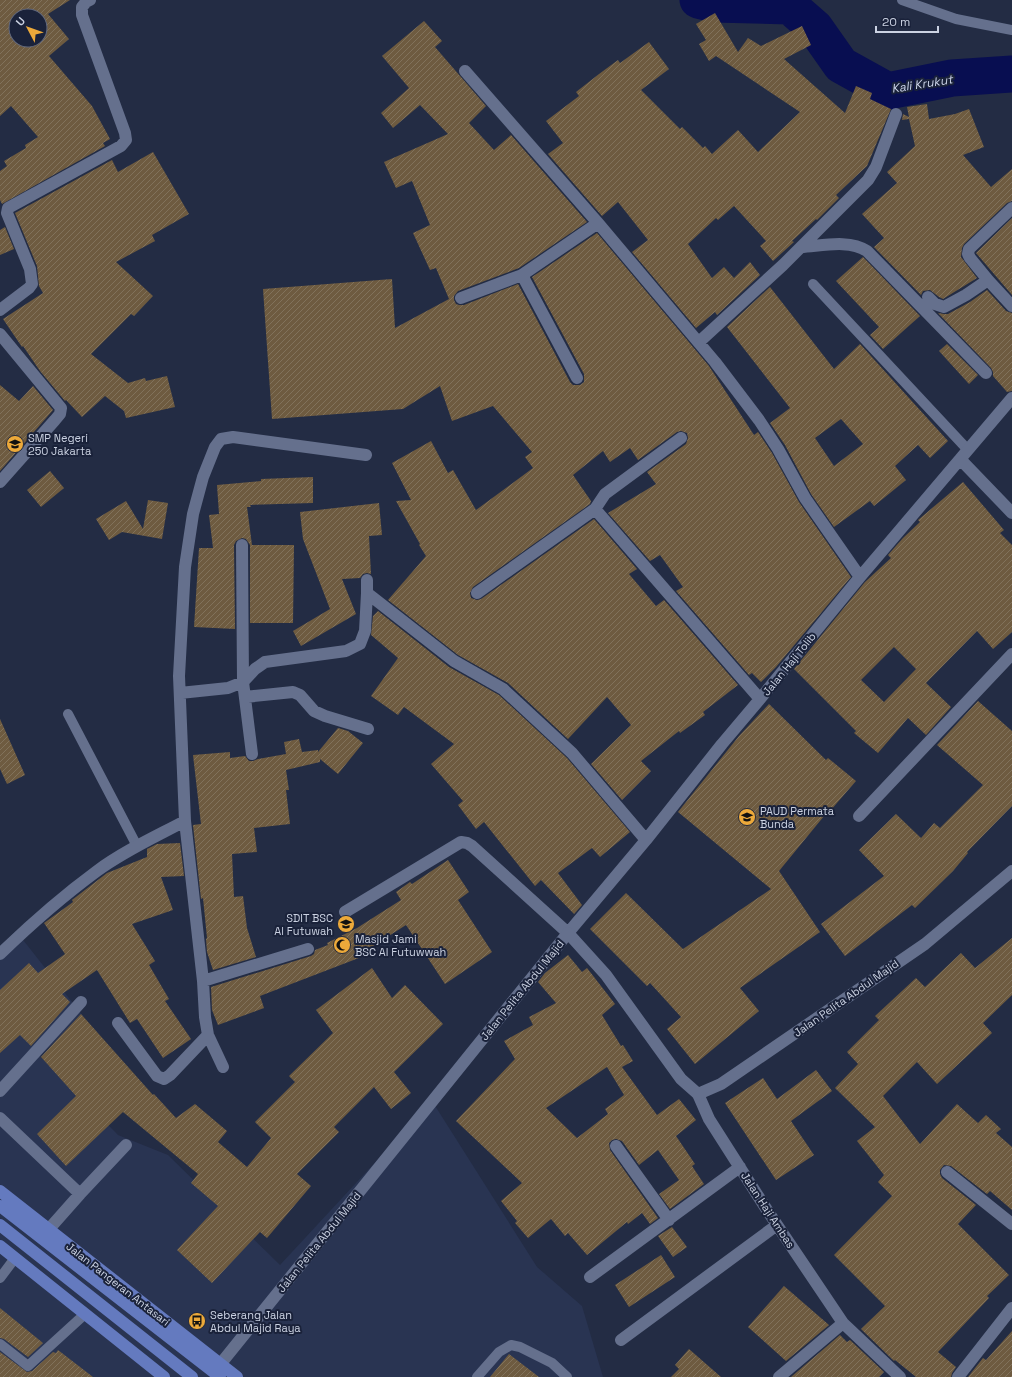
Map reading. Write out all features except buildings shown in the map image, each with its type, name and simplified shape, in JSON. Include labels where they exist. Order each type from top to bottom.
[{"type":"main road","name":"Jalan Pangeran Antasari","points":[[0,1191],[237,1377]]},
{"type":"main road","points":[[0,1206],[220,1377]]},
{"type":"main road","points":[[0,1225],[192,1377]]},
{"type":"main road","points":[[0,1246],[164,1377]]},
{"type":"street","points":[[0,310],[29,288],[32,284],[30,269],[7,214],[8,208],[121,146],[126,140],[125,133],[82,15],[82,7],[90,0]]},
{"type":"street","points":[[465,71],[598,223],[699,342],[759,420],[778,449],[805,498],[860,577]]},
{"type":"street","points":[[699,342],[783,266],[868,180],[876,167],[896,114]]},
{"type":"street","points":[[1012,208],[969,249],[968,252],[970,258],[1012,306]]},
{"type":"street","points":[[461,298],[522,275],[598,223]]},
{"type":"street","points":[[801,247],[851,244],[860,246],[867,251],[986,373]]},
{"type":"street","points":[[522,275],[577,378]]},
{"type":"street","points":[[928,297],[935,304],[944,307],[966,295],[988,280]]},
{"type":"street","points":[[0,334],[62,408],[60,414],[55,420],[0,482]]},
{"type":"street","name":"Jalan Haji Tolib","points":[[568,933],[646,840],[722,744],[860,577],[1012,398]]},
{"type":"street","points":[[223,1067],[208,1035],[205,1017],[203,981],[184,822],[179,676],[185,567],[192,514],[203,477],[215,448],[221,439],[233,437],[366,454]]},
{"type":"street","points":[[477,593],[595,509],[605,494],[681,438]]},
{"type":"street","points":[[964,454],[1012,513]]},
{"type":"street","points":[[595,509],[760,699]]},
{"type":"street","points":[[242,545],[243,682],[252,754]]},
{"type":"street","points":[[180,693],[228,688],[243,682],[255,669],[265,662],[346,651],[360,644],[365,631],[367,580]]},
{"type":"street","points":[[367,593],[454,661],[503,689],[572,753],[646,840]]},
{"type":"street","points":[[859,816],[1012,654]]},
{"type":"street","points":[[245,697],[293,692],[300,695],[314,711],[325,716],[368,729]]},
{"type":"street","points":[[0,954],[49,910],[97,871],[137,846],[184,822]]},
{"type":"street","points":[[345,912],[461,842],[472,846],[568,933]]},
{"type":"street","name":"Jalan Pelita Abdul Majid","points":[[211,1377],[568,933],[606,975],[681,1079],[698,1094],[721,1084],[924,944],[1011,875]]},
{"type":"street","points":[[203,981],[308,949]]},
{"type":"street","points":[[0,1091],[81,1002]]},
{"type":"street","points":[[118,1023],[158,1076],[164,1079],[170,1075],[208,1035]]},
{"type":"street","name":"Jalan Haji Ambas","points":[[698,1094],[709,1120],[843,1323],[900,1377]]},
{"type":"street","points":[[0,1118],[80,1194]]},
{"type":"street","points":[[49,1229],[126,1145]]},
{"type":"street","points":[[616,1146],[669,1220]]},
{"type":"street","points":[[590,1277],[740,1167]]},
{"type":"street","points":[[947,1172],[1012,1224]]},
{"type":"street","points":[[621,1340],[777,1225]]},
{"type":"street","points":[[958,1377],[1012,1308]]},
{"type":"street","points":[[779,1377],[843,1323]]},
{"type":"lane","points":[[902,0],[956,19],[1012,30]]},
{"type":"lane","points":[[813,284],[964,454]]},
{"type":"lane","points":[[68,714],[137,846]]},
{"type":"lane","points":[[0,1278],[15,1258]]},
{"type":"lane","points":[[0,1344],[28,1366],[85,1314]]},
{"type":"lane","points":[[477,1377],[498,1352],[511,1345],[520,1347],[552,1363],[567,1377]]},
{"type":"shaded area","points":[[16,931],[83,1016],[40,1056],[118,1135],[168,1155],[280,1265],[432,1101],[537,1267],[582,1306],[603,1377],[0,1377],[0,946]]},
{"type":"waterway","name":"Kali Krukut","points":[[698,0],[714,4],[790,6],[815,28],[841,65],[888,91],[952,78],[1012,74]]},
{"type":"place","name":"SMP Negeri 250 Jakarta","points":[[15,444]]},
{"type":"place","name":"PAUD Permata Bunda","points":[[747,817]]},
{"type":"place","name":"SDIT BSC Al Futuwah","points":[[346,924]]},
{"type":"place","name":"Masjid Jami BSC Al Futuwwah","points":[[342,945]]},
{"type":"place","name":"Seberang Jalan Abdul Majid Raya","points":[[197,1321]]}]
